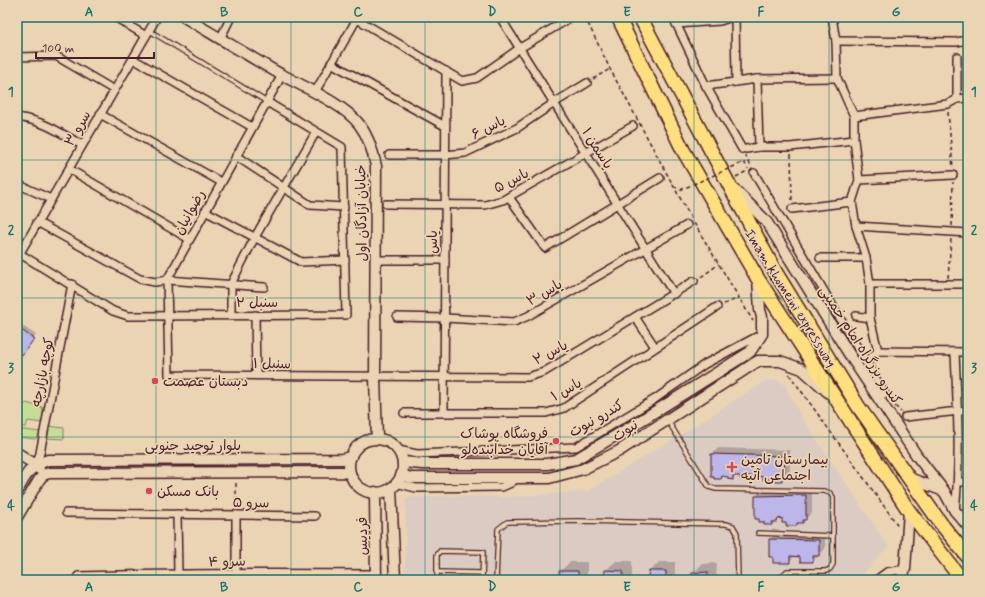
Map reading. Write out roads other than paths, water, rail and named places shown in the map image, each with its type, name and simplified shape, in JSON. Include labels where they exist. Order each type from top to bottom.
[{"type":"highway","name":"Imam khomeini expressway","points":[[640,17],[776,273],[858,406],[942,525],[968,557]]},
{"type":"highway","name":"Imam khomeini expressway","points":[[619,18],[683,150],[758,279],[909,511],[962,580]]},
{"type":"main road","name":"خیابان آزادگان اول","points":[[184,17],[282,75],[315,92],[346,112],[358,123],[368,137],[376,166],[375,377],[377,439]]},
{"type":"main road","name":"کندرو بزرگراه امام خمینی","points":[[727,182],[766,221],[851,357],[917,456],[944,491],[955,511],[968,526]]},
{"type":"main road","points":[[758,279],[760,310],[762,317],[762,334]]},
{"type":"main road","name":"نبوت","points":[[403,462],[422,464],[547,464],[576,459],[632,426],[750,352],[762,334]]},
{"type":"main road","name":"نبوت","points":[[396,482],[411,478],[549,478],[583,469],[619,451],[758,361],[780,361],[802,369],[835,398]]},
{"type":"main road","points":[[395,580],[396,482],[403,462],[398,450],[393,444],[385,440],[368,440],[361,443],[355,449],[351,456],[349,465],[350,473],[354,481],[360,487],[367,491],[384,491],[396,482]]},
{"type":"main road","points":[[17,454],[36,465],[43,475],[17,517]]},
{"type":"main road","name":"بلوار توحید جنوبی","points":[[36,465],[48,460],[342,459],[351,456]]},
{"type":"main road","points":[[17,491],[28,472],[36,465]]},
{"type":"main road","name":"بلوار توحید جنوبی","points":[[43,475],[57,472],[350,473]]},
{"type":"main road","points":[[909,478],[944,491]]},
{"type":"main road","name":"فردیس","points":[[375,492],[376,577]]},
{"type":"main road","points":[[901,580],[904,569],[909,511]]},
{"type":"main road","points":[[955,511],[968,512]]},
{"type":"street","points":[[115,17],[148,33]]},
{"type":"street","name":"سرو ۳","points":[[18,252],[38,222],[157,17]]},
{"type":"street","points":[[220,39],[231,17]]},
{"type":"street","name":"یاسمن ۱","points":[[500,17],[674,294]]},
{"type":"street","points":[[732,17],[720,19],[675,20],[706,86],[744,149],[759,147],[790,147],[854,140]]},
{"type":"street","points":[[735,17],[736,82]]},
{"type":"street","points":[[832,17],[836,41],[838,78],[854,116],[854,140],[859,180],[852,202],[856,226],[866,258],[870,284],[870,318],[878,352]]},
{"type":"street","points":[[315,92],[357,18],[462,81],[477,78],[520,48],[565,20]]},
{"type":"street","points":[[836,41],[956,42],[968,40]]},
{"type":"street","points":[[17,56],[56,56],[114,90]]},
{"type":"street","points":[[957,57],[957,99]]},
{"type":"street","points":[[133,59],[252,127]]},
{"type":"street","points":[[331,63],[446,126]]},
{"type":"street","name":"یاس","points":[[444,412],[446,71]]},
{"type":"street","name":"رضوانیان","points":[[169,374],[167,280],[282,75]]},
{"type":"street","points":[[706,86],[757,79],[838,78]]},
{"type":"street","points":[[757,79],[759,147]]},
{"type":"street","name":"یاس ۶","points":[[389,155],[445,155],[465,153],[517,128],[587,83]]},
{"type":"street","points":[[854,116],[948,104],[957,99],[968,98]]},
{"type":"street","points":[[205,211],[301,262],[345,260],[342,147],[267,102]]},
{"type":"street","points":[[100,114],[221,182]]},
{"type":"street","points":[[17,117],[32,119],[43,123],[82,145]]},
{"type":"street","name":"یاس ۵","points":[[386,204],[484,205],[503,200],[633,126]]},
{"type":"street","points":[[231,315],[231,284],[255,237],[316,132]]},
{"type":"street","points":[[236,156],[310,205],[344,208]]},
{"type":"street","points":[[69,169],[189,239]]},
{"type":"street","points":[[754,173],[885,394]]},
{"type":"street","points":[[859,180],[953,175]]},
{"type":"street","points":[[509,197],[545,248],[660,178]]},
{"type":"street","points":[[17,184],[51,199]]},
{"type":"street","points":[[792,209],[852,202]]},
{"type":"street","points":[[38,222],[140,279],[155,282],[167,280],[264,286]]},
{"type":"street","name":"یاس ۳","points":[[397,317],[514,322],[528,316],[646,250],[687,225]]},
{"type":"street","points":[[856,226],[968,233]]},
{"type":"street","name":"سنبل ۲","points":[[18,252],[120,314],[134,316],[346,316],[345,260]]},
{"type":"street","points":[[820,258],[866,258]]},
{"type":"street","points":[[375,260],[445,260]]},
{"type":"street","name":"یاس ۲","points":[[375,377],[528,377],[544,372],[694,281]]},
{"type":"street","name":"کوچه بازارچه","points":[[36,465],[40,453],[72,284]]},
{"type":"street","points":[[870,284],[968,284]]},
{"type":"street","name":"یاس ۱","points":[[404,412],[546,413],[564,408],[717,307]]},
{"type":"street","points":[[255,315],[256,376]]},
{"type":"street","points":[[856,316],[870,318]]},
{"type":"street","points":[[636,317],[655,347]]},
{"type":"street","name":"کندرو نبوت","points":[[398,450],[417,454],[576,447],[655,399],[705,364],[762,334]]},
{"type":"street","points":[[866,362],[878,352],[968,352]]},
{"type":"street","points":[[955,352],[958,410],[958,482],[955,511]]},
{"type":"street","name":"سنبل ۱","points":[[169,374],[375,377]]},
{"type":"street","points":[[905,417],[968,410]]},
{"type":"street","points":[[958,482],[968,482]]},
{"type":"street","name":"سرو ۵","points":[[66,513],[315,516]]},
{"type":"street","points":[[177,514],[178,574]]},
{"type":"street","points":[[236,515],[236,574]]},
{"type":"street","points":[[876,580],[887,572],[904,569]]},
{"type":"street","name":"سرو ۴","points":[[77,578],[137,577],[178,574],[236,574],[261,577],[376,577]]},
{"type":"lane","points":[[148,33],[267,102]]},
{"type":"lane","points":[[668,420],[710,487],[716,489],[824,491],[830,493],[833,497],[833,564],[830,569],[826,571],[787,571],[778,580]]},
{"type":"lane","points":[[496,580],[498,529],[507,522],[579,522],[726,524],[733,526],[737,533],[738,580]]},
{"type":"lane","points":[[758,533],[833,536]]},
{"type":"lane","points":[[437,580],[437,555],[440,551],[483,552],[482,580]]},
{"type":"lane","points":[[437,572],[482,573]]},
{"type":"place","name":"دبستان عصمت","points":[[155,381]]},
{"type":"place","name":"فروشگاه پوشاک آقایان خدابنده‌لو","points":[[556,441]]},
{"type":"place","name":"بیمارستان تامین اجتماعی آتیه","points":[[732,467]]},
{"type":"place","name":"بانک مسکن","points":[[149,491]]}]
